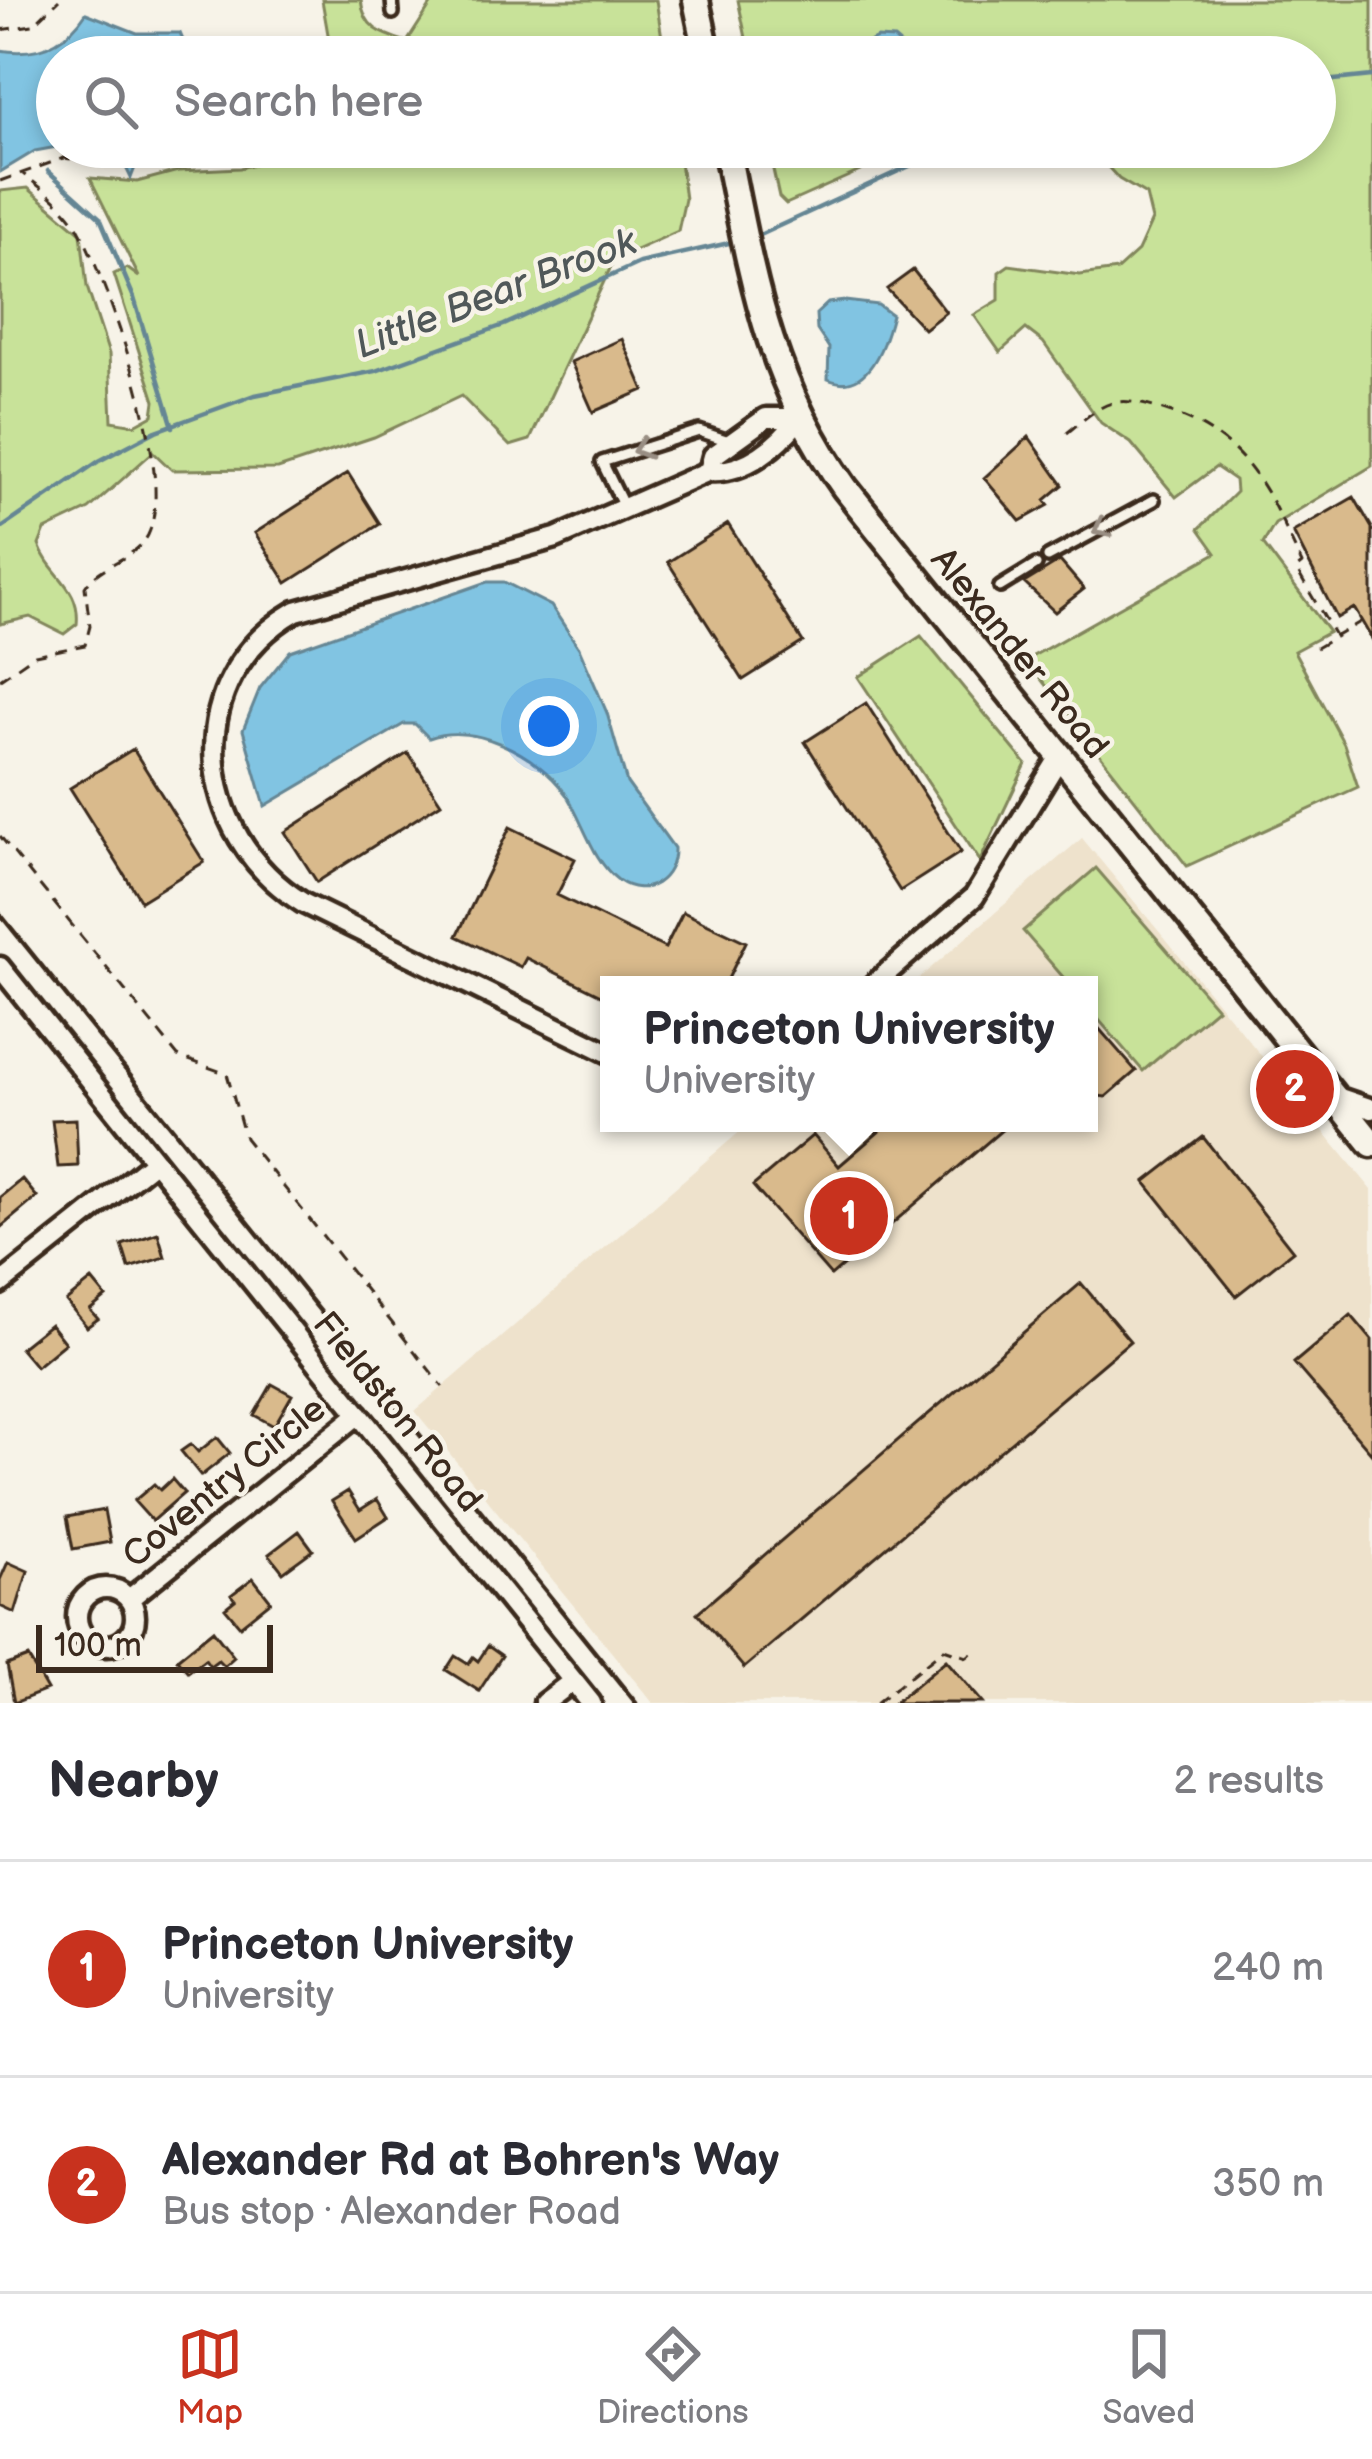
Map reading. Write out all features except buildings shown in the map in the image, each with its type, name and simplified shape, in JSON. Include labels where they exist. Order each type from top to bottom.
[{"type":"street","points":[[696,0],[704,36]]},
{"type":"street","name":"Alexander Road","points":[[730,168],[776,366],[799,418],[845,488],[1372,1144]]},
{"type":"street","points":[[709,471],[713,456],[766,418],[799,418]]},
{"type":"street","points":[[600,1049],[283,891],[254,862],[229,821],[215,745],[220,696],[259,636],[296,611],[556,538],[709,471],[726,472],[782,442],[799,418]]},
{"type":"street","points":[[883,976],[974,897],[1060,758]]},
{"type":"street","name":"Fieldston Road","points":[[0,967],[591,1703]]},
{"type":"street","points":[[1334,1096],[1372,1109]]},
{"type":"street","points":[[0,1284],[155,1161]]},
{"type":"street","name":"Coventry Circle","points":[[129,1599],[359,1414]]},
{"type":"street","points":[[544,1703],[573,1681]]},
{"type":"lane","points":[[392,0],[394,13]]},
{"type":"lane","points":[[625,510],[602,462],[699,431],[732,442]]},
{"type":"lane","points":[[1048,557],[1154,500]]},
{"type":"lane","points":[[1000,587],[1036,566]]},
{"type":"path","points":[[0,30],[33,25],[59,0]]},
{"type":"path","points":[[0,182],[41,168]]},
{"type":"path","points":[[0,679],[35,655],[85,645],[90,635],[84,591],[88,581],[140,546],[149,533],[154,495],[142,414],[109,293],[83,235],[56,200],[23,174]]},
{"type":"path","points":[[1067,433],[1106,403],[1128,399],[1194,420],[1228,441],[1273,502],[1303,564],[1296,569],[1336,637]]},
{"type":"path","points":[[1316,648],[1362,622]]},
{"type":"path","points":[[0,836],[178,1056],[227,1074],[245,1138],[443,1387]]},
{"type":"path","points":[[876,1703],[944,1649],[967,1657],[975,1650]]},
{"type":"shaded area","points":[[1082,838],[1372,1190],[1372,1703],[653,1703],[415,1411],[740,1132],[1098,1132],[1098,976],[921,976]]},
{"type":"green space","points":[[322,0],[361,0],[370,24],[390,36],[328,36]]},
{"type":"green space","points":[[434,0],[656,0],[662,36],[411,36]]},
{"type":"green space","points":[[738,0],[1372,0],[1372,466],[1275,524],[1263,544],[1329,632],[1294,651],[1344,744],[1358,787],[1187,866],[1026,660],[1216,553],[1199,529],[1236,492],[1235,480],[1216,467],[1176,497],[1131,443],[1101,423],[1043,342],[1026,329],[1000,352],[974,315],[999,300],[999,272],[1009,265],[1080,275],[1117,270],[1138,251],[1152,220],[1146,195],[1109,168],[1336,168],[1336,36],[746,36]]},
{"type":"green space","points":[[681,168],[685,199],[678,231],[614,260],[530,440],[510,446],[461,396],[374,437],[278,469],[172,470],[153,452],[89,509],[45,530],[39,545],[70,590],[77,624],[64,634],[30,617],[0,624],[0,191],[28,188],[81,233],[87,287],[109,354],[112,421],[135,425],[153,415],[155,401],[114,274],[127,268],[139,277],[90,178],[137,182],[178,171]]},
{"type":"green space","points":[[773,168],[867,168],[786,204],[779,197]]},
{"type":"green space","points":[[921,636],[1026,764],[980,861],[858,677]]},
{"type":"green space","points":[[1096,868],[1217,1008],[1143,1071],[1098,1019],[1098,976],[1062,976],[1023,931]]},
{"type":"water","points":[[86,13],[137,33],[181,36],[64,36]]},
{"type":"water","points":[[0,50],[36,50],[36,151],[0,172]]},
{"type":"water","points":[[828,303],[878,305],[892,315],[872,364],[854,381],[842,383],[828,379],[829,348],[817,330],[816,314]]},
{"type":"water","points":[[487,582],[504,582],[551,606],[579,648],[607,713],[627,783],[674,848],[670,869],[657,883],[628,886],[609,872],[565,793],[538,765],[484,738],[446,734],[429,738],[415,724],[404,724],[265,806],[243,730],[260,688],[290,651]]},
{"type":"waterway","name":"Little Bear Brook","points":[[1336,80],[1372,76]]},
{"type":"waterway","name":"Little Bear Brook","points":[[755,237],[905,168]]},
{"type":"waterway","points":[[48,171],[100,218],[134,298],[173,427]]},
{"type":"waterway","name":"Little Bear Brook","points":[[0,529],[99,461],[156,431],[255,395],[376,371],[504,325],[639,263],[738,241]]},
{"type":"railway","points":[[0,914],[636,1703]]},
{"type":"place","name":"Alexander Rd at Bohren's Way","points":[[1295,1089]]},
{"type":"place","name":"Princeton University","points":[[849,1216]]}]
